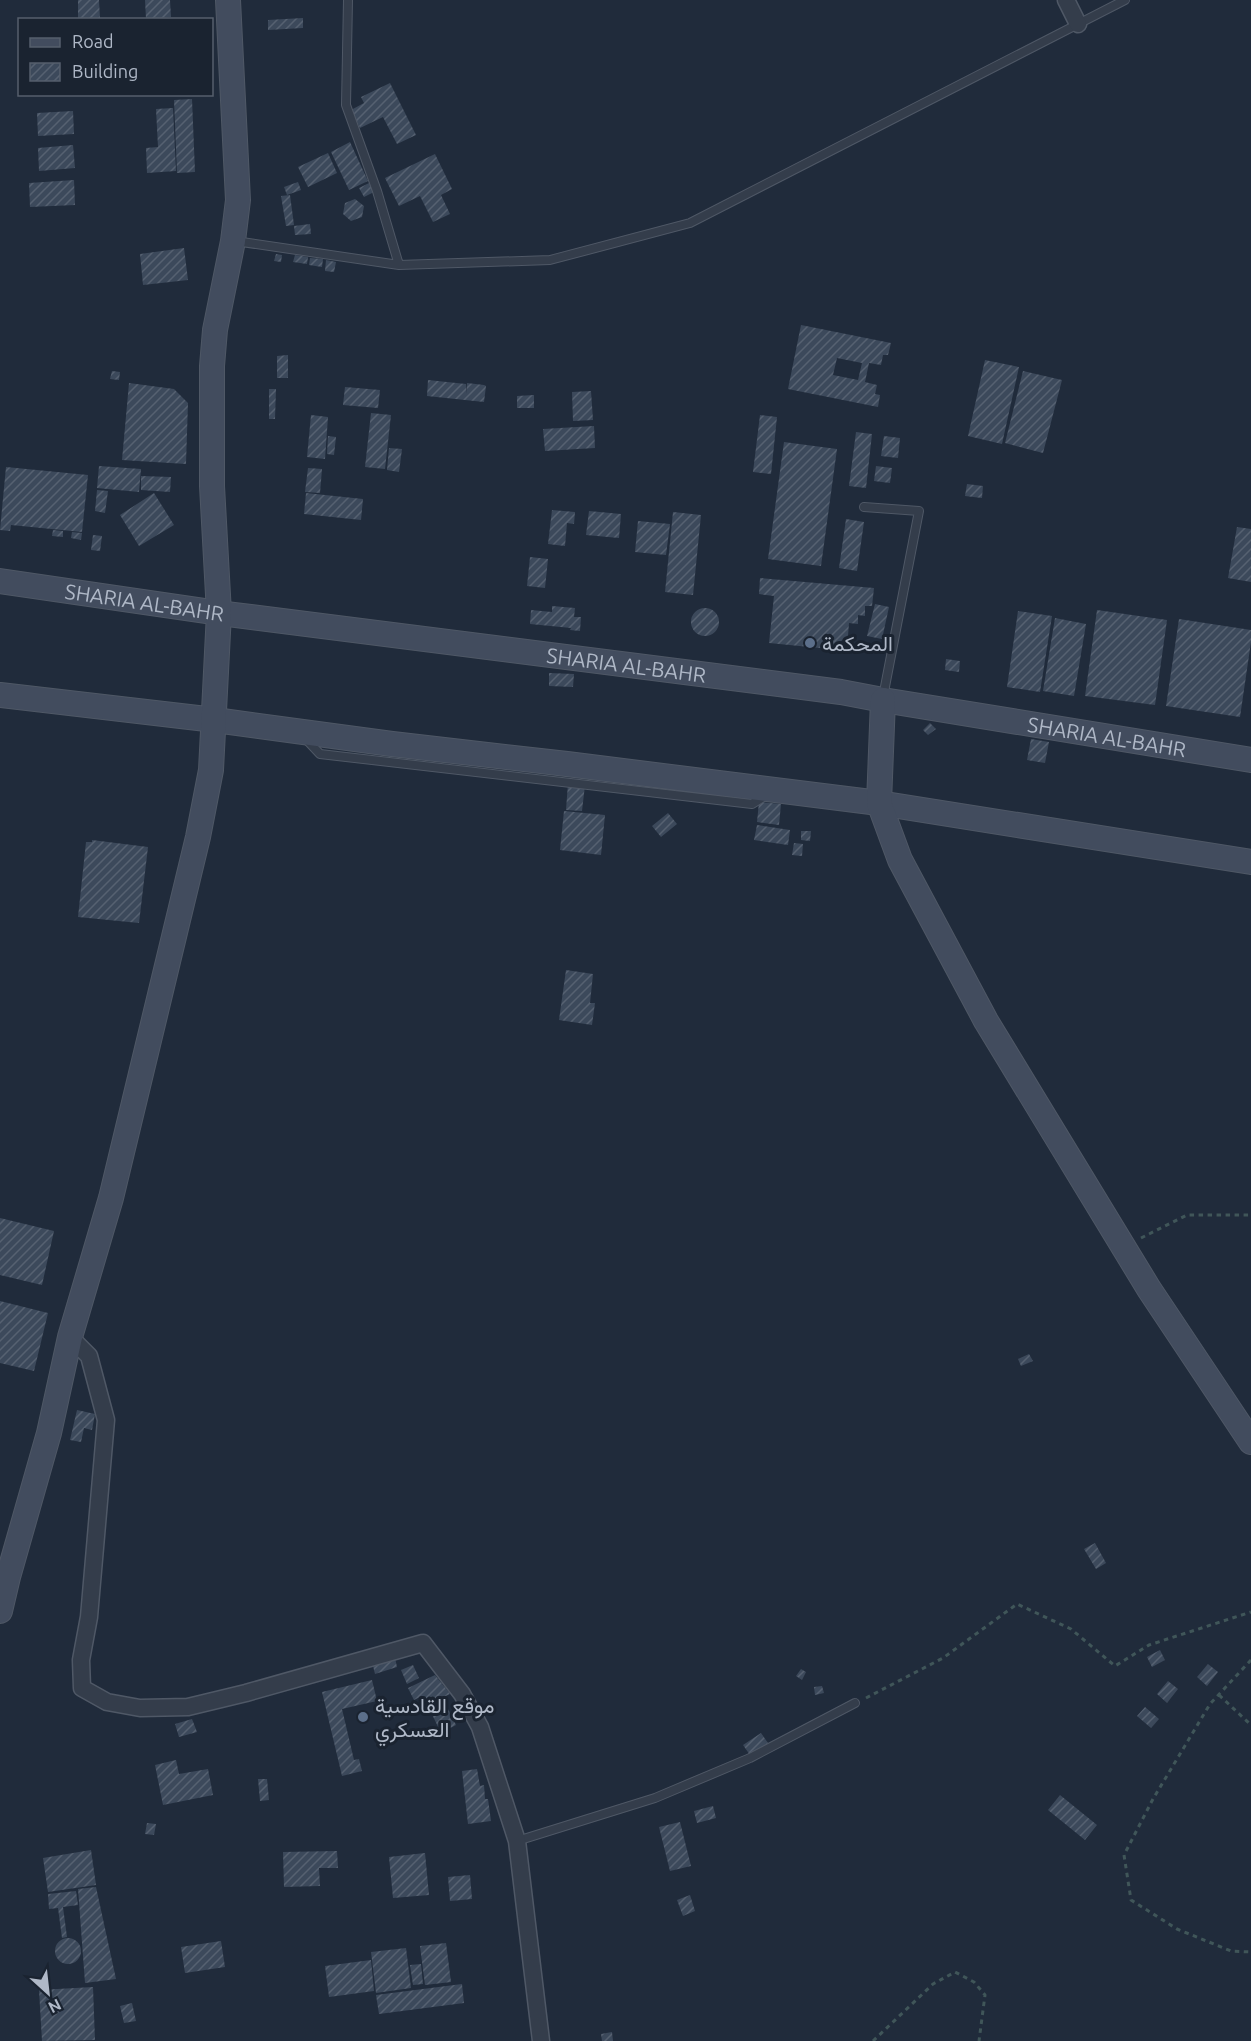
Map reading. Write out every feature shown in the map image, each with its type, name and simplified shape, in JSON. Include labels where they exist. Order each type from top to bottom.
[{"type":"main road","points":[[0,1611],[49,1433],[70,1337],[111,1198],[198,837],[211,770],[219,613],[212,486],[212,366],[215,330],[233,241],[238,200],[228,0]]},
{"type":"main road","name":"SHARIA AL-BAHR","points":[[0,580],[219,613],[841,692],[1251,760]]},
{"type":"main road","points":[[0,695],[879,803],[1251,862]]},
{"type":"main road","points":[[883,700],[879,803],[900,860],[986,1021],[1149,1289],[1251,1442]]},
{"type":"street","points":[[1066,0],[1078,24]]},
{"type":"street","points":[[70,1337],[89,1356],[106,1420],[89,1617],[81,1660],[82,1688],[107,1702],[140,1708],[188,1707],[423,1643],[462,1694],[480,1727],[517,1841],[541,2041]]},
{"type":"lane","points":[[348,0],[346,105],[377,191],[399,265]]},
{"type":"lane","points":[[233,241],[399,265],[550,260],[690,223],[1125,0]]},
{"type":"lane","points":[[864,507],[919,511],[883,700]]},
{"type":"lane","points":[[517,1841],[655,1798],[750,1758],[855,1704]]},
{"type":"path","points":[[1123,1246],[1187,1215],[1251,1215]]},
{"type":"path","points":[[855,1704],[944,1658],[1017,1604],[1071,1629],[1115,1666],[1149,1645],[1251,1612]]},
{"type":"path","points":[[1251,1660],[1210,1704],[1153,1799],[1124,1855],[1131,1900],[1177,1929],[1231,1951],[1251,1952]]},
{"type":"path","points":[[1219,1695],[1251,1725]]},
{"type":"path","points":[[873,2041],[933,1984],[955,1972],[974,1982],[984,1995],[979,2041]]},
{"type":"building","points":[[78,0],[99,0],[100,18],[78,18]]},
{"type":"building","points":[[145,0],[170,0],[171,17],[146,18]]},
{"type":"building","points":[[303,18],[303,28],[268,30],[268,20]]},
{"type":"building","points":[[390,83],[416,135],[397,144],[383,117],[360,128],[351,110],[364,103],[361,97]]},
{"type":"building","points":[[192,99],[195,172],[177,173],[174,100]]},
{"type":"building","points":[[173,108],[176,171],[147,173],[146,148],[158,147],[156,109]]},
{"type":"building","points":[[73,111],[74,134],[38,136],[37,113]]},
{"type":"building","points":[[350,142],[368,181],[349,190],[331,152]]},
{"type":"building","points":[[73,145],[75,168],[39,171],[38,148]]},
{"type":"building","points":[[328,153],[337,173],[308,187],[298,167]]},
{"type":"building","points":[[435,154],[452,189],[441,195],[450,214],[433,222],[420,196],[399,206],[385,178]]},
{"type":"building","points":[[74,180],[75,205],[30,207],[29,183]]},
{"type":"building","points":[[298,182],[301,190],[287,195],[284,187]]},
{"type":"building","points":[[369,183],[374,192],[364,197],[359,188]]},
{"type":"building","points":[[290,195],[294,225],[286,226],[281,196]]},
{"type":"building","points":[[355,199],[364,206],[362,217],[351,221],[343,214],[345,203]]},
{"type":"building","points":[[310,224],[311,234],[295,235],[294,226]]},
{"type":"building","points":[[184,248],[188,280],[143,285],[140,254]]},
{"type":"building","points":[[276,254],[282,255],[281,262],[274,261]]},
{"type":"building","points":[[295,255],[308,257],[307,264],[293,262]]},
{"type":"building","points":[[310,258],[323,259],[322,267],[309,265]]},
{"type":"building","points":[[326,260],[336,262],[334,272],[325,271]]},
{"type":"building","points":[[801,325],[891,343],[888,355],[883,355],[881,365],[869,363],[865,382],[877,385],[875,394],[880,395],[878,407],[788,389]],"holes":[[[837,358],[862,363],[858,380],[833,375]]]},
{"type":"building","points":[[288,355],[288,378],[277,378],[277,356]]},
{"type":"building","points":[[985,360],[1019,367],[1002,444],[968,436]]},
{"type":"building","points":[[112,371],[120,372],[119,380],[110,379]]},
{"type":"building","points":[[1023,371],[1062,380],[1043,453],[1005,443]]},
{"type":"building","points":[[428,380],[466,384],[466,394],[467,383],[484,385],[486,386],[484,402],[427,396]]},
{"type":"building","points":[[129,383],[174,389],[188,403],[186,464],[122,460]]},
{"type":"building","points":[[345,387],[380,390],[378,408],[343,405]]},
{"type":"building","points":[[269,389],[276,389],[275,419],[269,419]]},
{"type":"building","points":[[591,391],[593,420],[573,421],[572,392]]},
{"type":"building","points":[[534,395],[534,408],[517,408],[517,396]]},
{"type":"building","points":[[371,413],[391,415],[385,469],[365,467]]},
{"type":"building","points":[[311,415],[328,417],[325,459],[307,457]]},
{"type":"building","points":[[760,415],[777,417],[771,474],[753,472]]},
{"type":"building","points":[[594,426],[595,448],[545,451],[543,429]]},
{"type":"building","points":[[856,432],[872,434],[866,488],[849,486]]},
{"type":"building","points":[[328,436],[336,437],[334,455],[327,454]]},
{"type":"building","points":[[884,436],[900,438],[898,458],[881,456]]},
{"type":"building","points":[[784,442],[837,449],[821,566],[768,559]]},
{"type":"building","points":[[389,448],[402,449],[399,472],[387,470]]},
{"type":"building","points":[[99,466],[141,469],[139,492],[97,488]]},
{"type":"building","points":[[876,466],[892,468],[890,483],[874,481]]},
{"type":"building","points":[[6,467],[88,475],[82,532],[11,525],[10,531],[0,530]]},
{"type":"building","points":[[308,468],[322,469],[320,493],[305,492]]},
{"type":"building","points":[[141,476],[171,477],[170,492],[141,490]]},
{"type":"building","points":[[967,484],[983,486],[982,498],[965,496]]},
{"type":"building","points":[[97,490],[108,491],[105,513],[95,511]]},
{"type":"building","points":[[154,493],[174,525],[139,546],[120,515]]},
{"type":"building","points":[[306,493],[363,499],[361,520],[304,514]]},
{"type":"building","points":[[552,510],[575,512],[574,524],[567,523],[565,546],[548,544]]},
{"type":"building","points":[[589,511],[621,514],[619,538],[586,535]]},
{"type":"building","points":[[673,512],[701,515],[693,595],[665,592]]},
{"type":"building","points":[[846,519],[864,522],[857,571],[839,568]]},
{"type":"building","points":[[638,521],[670,524],[666,555],[635,552]]},
{"type":"building","points":[[1237,527],[1251,529],[1251,582],[1228,578]]},
{"type":"building","points":[[53,530],[63,531],[63,537],[52,536]]},
{"type":"building","points":[[72,532],[82,533],[81,540],[71,538]]},
{"type":"building","points":[[93,535],[102,536],[100,551],[91,550]]},
{"type":"building","points":[[530,557],[548,559],[545,588],[527,586]]},
{"type":"building","points":[[760,578],[874,588],[872,606],[865,606],[865,616],[858,615],[858,624],[849,623],[848,636],[830,649],[769,643],[774,596],[759,594]]},
{"type":"building","points":[[875,604],[889,607],[882,639],[867,636]]},
{"type":"building","points":[[552,606],[575,608],[574,617],[581,617],[580,631],[530,624],[531,610],[552,612]]},
{"type":"building","points":[[705,608],[715,612],[719,622],[715,632],[705,636],[695,632],[691,622],[695,612]]},
{"type":"building","points":[[1097,610],[1167,620],[1155,705],[1085,696]]},
{"type":"building","points":[[1018,611],[1052,616],[1040,692],[1007,687]]},
{"type":"building","points":[[1055,618],[1086,624],[1074,696],[1043,691]]},
{"type":"building","points":[[1179,619],[1251,630],[1240,717],[1166,706]]},
{"type":"building","points":[[946,659],[960,661],[959,672],[945,670]]},
{"type":"building","points":[[549,673],[574,674],[573,687],[549,686]]},
{"type":"building","points":[[930,723],[936,729],[928,735],[923,730]]},
{"type":"building","points":[[1031,739],[1049,742],[1045,763],[1027,760]]},
{"type":"building","points":[[568,783],[585,785],[582,811],[566,810]]},
{"type":"building","points":[[759,802],[781,804],[779,825],[757,822]]},
{"type":"building","points":[[564,811],[605,815],[601,855],[560,850]]},
{"type":"building","points":[[668,813],[677,824],[661,837],[652,826]]},
{"type":"building","points":[[757,825],[790,830],[788,845],[754,840]]},
{"type":"building","points":[[801,831],[811,831],[810,841],[801,840]]},
{"type":"building","points":[[92,840],[148,847],[139,923],[78,917],[86,842],[92,842]]},
{"type":"building","points":[[794,843],[803,844],[802,856],[792,855]]},
{"type":"building","points":[[566,970],[593,974],[590,1003],[595,1003],[592,1025],[559,1020]]},
{"type":"building","points":[[0,1218],[54,1231],[42,1285],[0,1275]]},
{"type":"building","points":[[0,1301],[48,1313],[34,1371],[0,1363]]},
{"type":"building","points":[[1029,1354],[1033,1361],[1021,1366],[1018,1359]]},
{"type":"building","points":[[77,1410],[95,1414],[92,1430],[84,1428],[81,1442],[70,1440]]},
{"type":"building","points":[[1095,1543],[1106,1563],[1096,1569],[1084,1549]]},
{"type":"building","points":[[1160,1650],[1165,1660],[1152,1667],[1147,1657]]},
{"type":"building","points":[[395,1658],[397,1667],[375,1674],[373,1666]]},
{"type":"building","points":[[1208,1664],[1218,1672],[1207,1686],[1197,1677]]},
{"type":"building","points":[[413,1665],[419,1678],[407,1684],[401,1670]]},
{"type":"building","points":[[801,1669],[806,1672],[802,1680],[796,1676]]},
{"type":"building","points":[[435,1675],[450,1694],[427,1705],[422,1696],[414,1700],[408,1688]]},
{"type":"building","points":[[372,1680],[377,1701],[342,1709],[354,1760],[359,1759],[362,1771],[342,1776],[322,1692]]},
{"type":"building","points":[[1168,1681],[1178,1689],[1167,1703],[1157,1694]]},
{"type":"building","points":[[822,1686],[824,1693],[815,1695],[814,1687]]},
{"type":"building","points":[[443,1699],[456,1725],[441,1733],[428,1706]]},
{"type":"building","points":[[1145,1707],[1159,1719],[1151,1728],[1137,1716]]},
{"type":"building","points":[[192,1719],[197,1732],[179,1737],[175,1724]]},
{"type":"building","points":[[761,1733],[768,1743],[750,1755],[743,1745]]},
{"type":"building","points":[[176,1760],[179,1774],[208,1769],[213,1795],[163,1805],[155,1765]]},
{"type":"building","points":[[477,1769],[480,1786],[484,1785],[485,1799],[488,1799],[491,1821],[468,1824],[462,1771]]},
{"type":"building","points":[[258,1779],[267,1779],[269,1800],[260,1801]]},
{"type":"building","points":[[1060,1795],[1097,1825],[1085,1840],[1048,1810]]},
{"type":"building","points":[[713,1806],[716,1818],[697,1823],[694,1811]]},
{"type":"building","points":[[680,1822],[691,1866],[670,1871],[659,1827]]},
{"type":"building","points":[[147,1823],[156,1824],[154,1835],[145,1834]]},
{"type":"building","points":[[91,1850],[96,1885],[48,1892],[43,1858]]},
{"type":"building","points":[[337,1851],[338,1868],[319,1868],[320,1886],[284,1887],[283,1852]]},
{"type":"building","points":[[425,1853],[429,1895],[393,1898],[389,1857]]},
{"type":"building","points":[[470,1875],[472,1899],[450,1901],[448,1877]]},
{"type":"building","points":[[96,1887],[116,1979],[85,1983],[78,1889]]},
{"type":"building","points":[[76,1891],[78,1905],[63,1907],[67,1937],[62,1938],[58,1908],[49,1909],[48,1894]]},
{"type":"building","points":[[690,1895],[695,1911],[683,1916],[677,1900]]},
{"type":"building","points":[[68,1938],[77,1942],[81,1951],[77,1960],[68,1964],[59,1960],[55,1951],[59,1942]]},
{"type":"building","points":[[221,1941],[225,1967],[185,1973],[181,1947]]},
{"type":"building","points":[[446,1943],[451,1982],[425,1985],[420,1946]]},
{"type":"building","points":[[406,1948],[411,1988],[376,1993],[371,1952]]},
{"type":"building","points":[[371,1960],[374,1991],[329,1997],[325,1966]]},
{"type":"building","points":[[421,1964],[423,1984],[413,1985],[410,1965]]},
{"type":"building","points":[[462,1984],[464,2003],[379,2014],[376,1995]]},
{"type":"building","points":[[93,1987],[95,2040],[42,2041],[39,1990]]},
{"type":"building","points":[[132,2003],[136,2021],[124,2023],[120,2006]]},
{"type":"building","points":[[612,2032],[613,2041],[602,2041],[601,2034]]},
{"type":"place","name":"المحكمة","points":[[810,643]]},
{"type":"place","name":"موقع القادسية العسكري","points":[[363,1717]]}]
